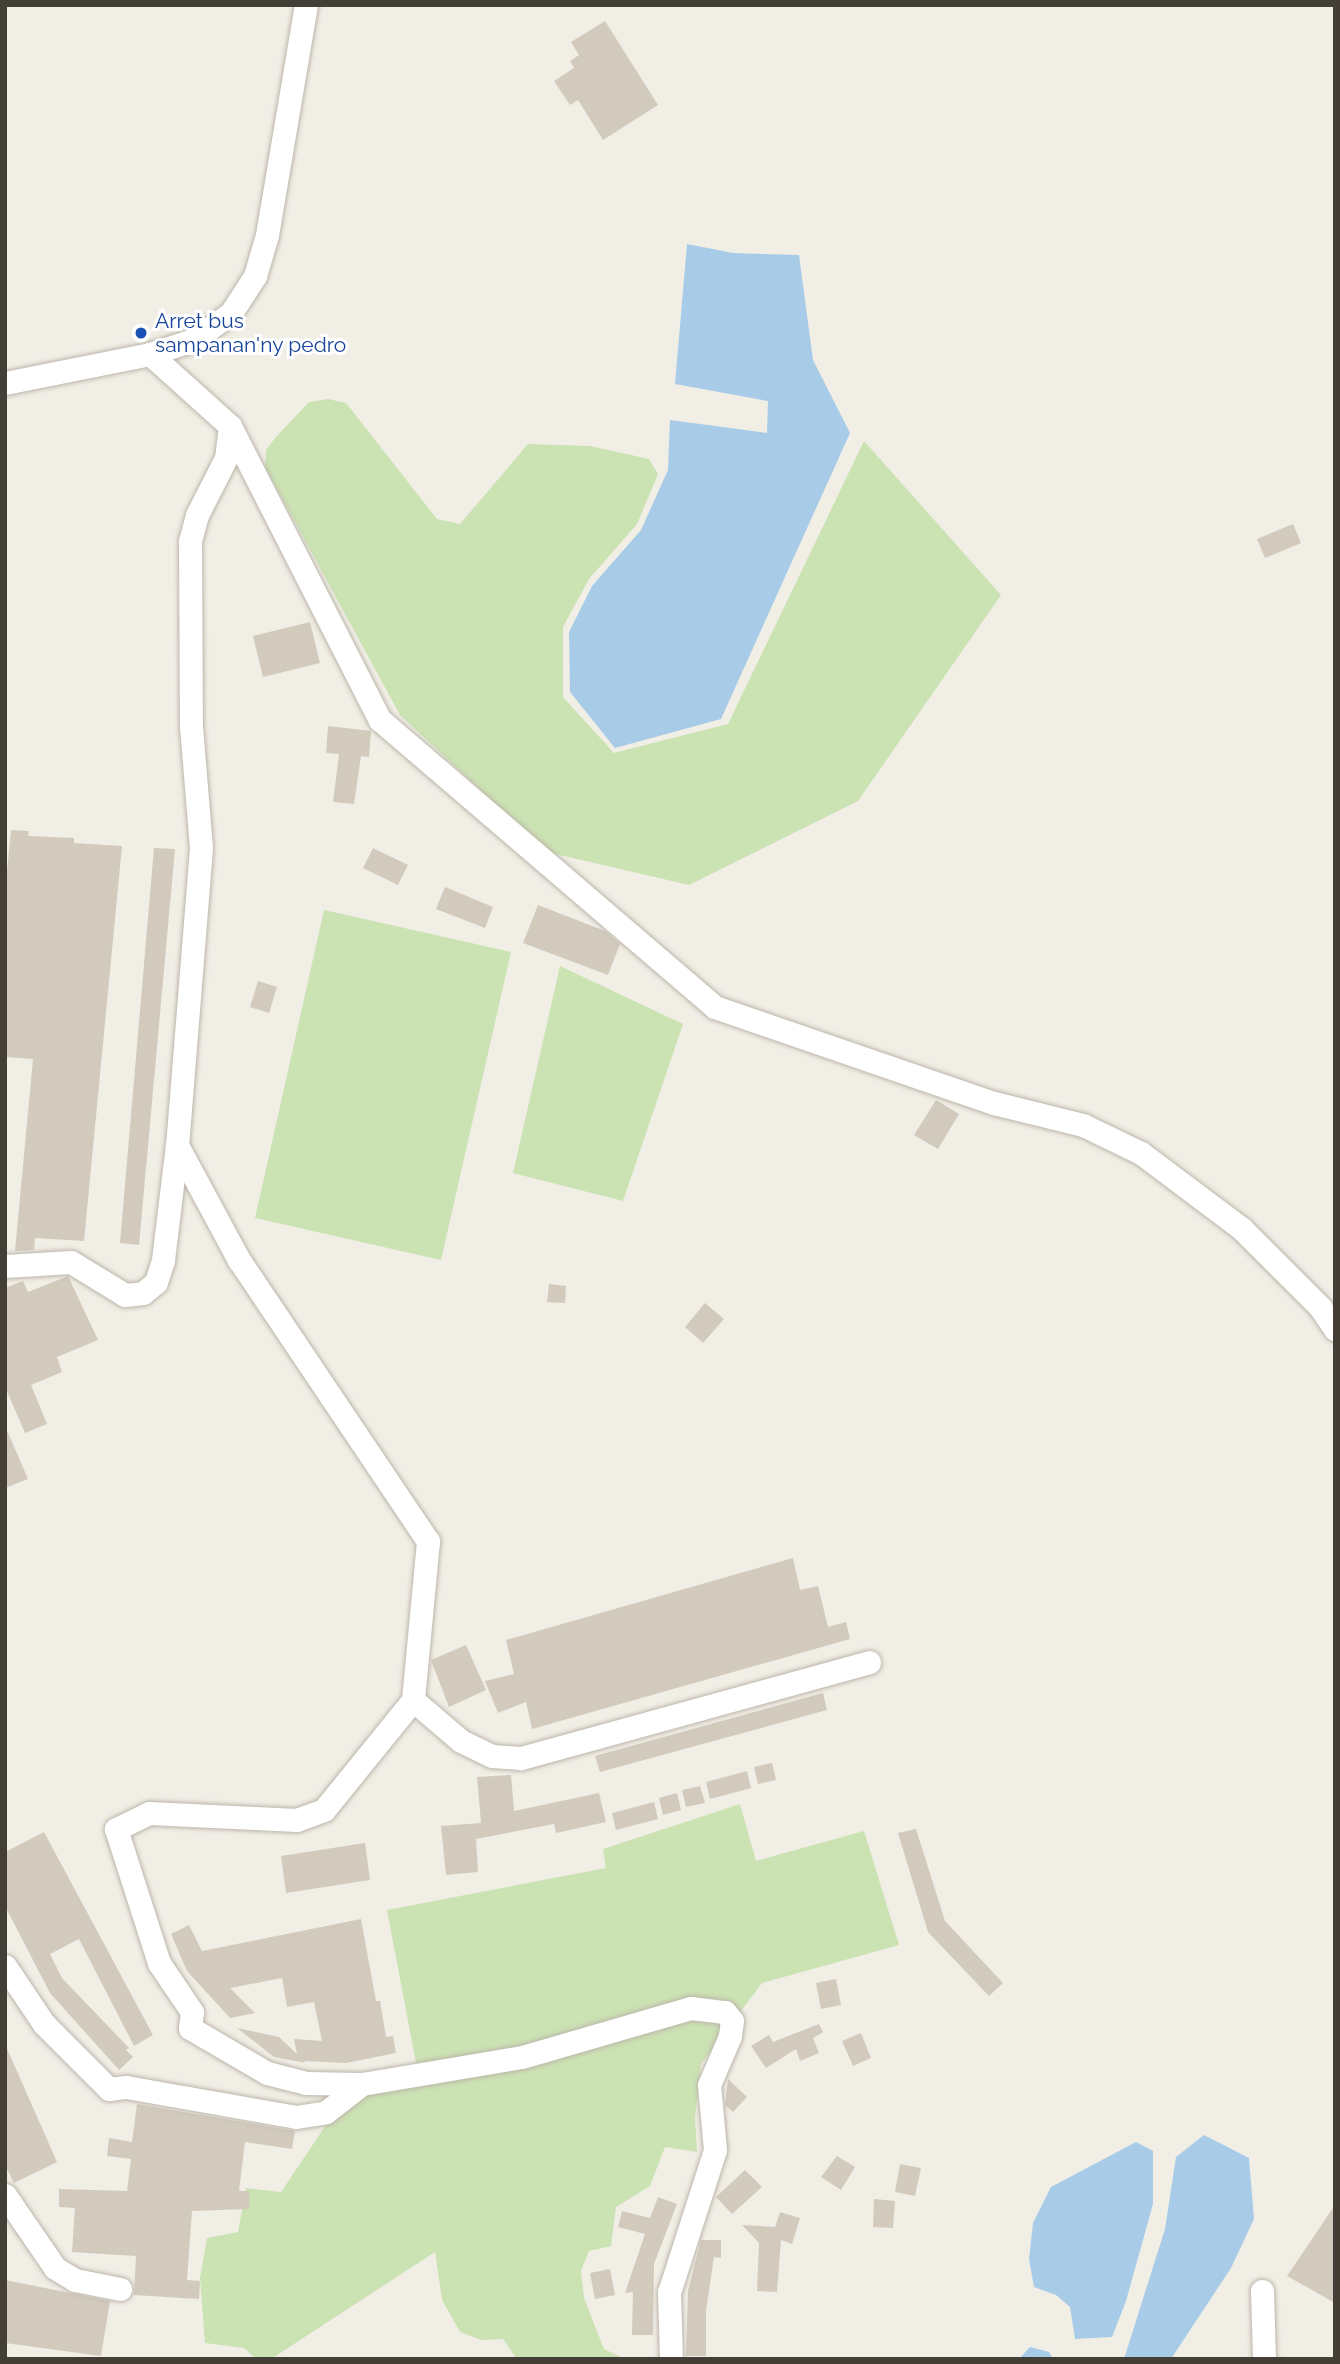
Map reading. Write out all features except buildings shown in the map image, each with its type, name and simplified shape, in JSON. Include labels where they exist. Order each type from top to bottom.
[{"type":"street","points":[[5,383],[150,354],[193,340],[231,313],[255,276],[277,187],[306,5]]},
{"type":"street","points":[[150,354],[230,426],[380,720],[715,1007],[994,1102],[1083,1125],[1141,1153],[1241,1228],[1321,1307],[1335,1329]]},
{"type":"street","points":[[5,1266],[71,1262],[125,1295],[143,1293],[156,1282],[163,1260],[177,1146],[201,848],[191,726],[190,542],[197,515],[226,458],[230,426]]},
{"type":"street","points":[[177,1146],[239,1260],[428,1541],[413,1700],[324,1810],[297,1820],[149,1813],[116,1829],[159,1963],[192,2012],[190,2028],[267,2073],[306,2083],[362,2084],[522,2057],[691,2007],[724,2012],[732,2021],[730,2036],[709,2085],[715,2150],[669,2292],[671,2359]]},
{"type":"street","points":[[413,1700],[461,1741],[492,1756],[521,1758],[869,1662]]},
{"type":"street","points":[[5,1966],[44,2024],[109,2090],[126,2087],[296,2117],[326,2112],[362,2084]]},
{"type":"street","points":[[5,2195],[55,2268],[75,2280],[120,2289]]},
{"type":"street","points":[[1262,2291],[1264,2359]]},
{"type":"green space","points":[[328,399],[346,403],[437,519],[460,524],[528,444],[590,446],[649,459],[658,474],[637,524],[589,579],[563,627],[563,697],[614,753],[728,724],[864,441],[1001,595],[858,801],[689,885],[547,852],[400,715],[265,467],[266,450],[276,437],[309,402]]},
{"type":"green space","points":[[324,910],[511,952],[441,1260],[255,1218]]},
{"type":"green space","points":[[560,966],[683,1024],[623,1201],[513,1173]]},
{"type":"green space","points":[[740,1804],[756,1861],[864,1831],[899,1945],[762,1983],[701,2064],[695,2117],[697,2152],[665,2147],[650,2186],[616,2207],[611,2246],[589,2251],[581,2271],[584,2298],[604,2349],[625,2359],[517,2359],[503,2339],[481,2340],[460,2332],[442,2300],[435,2252],[271,2359],[256,2359],[244,2348],[205,2343],[200,2278],[207,2238],[238,2232],[246,2188],[281,2192],[338,2107],[366,2095],[420,2084],[387,1910],[606,1868],[603,1849]]},
{"type":"water","points":[[687,244],[733,253],[799,255],[813,360],[850,433],[721,719],[615,748],[570,692],[569,632],[592,586],[641,530],[668,470],[670,420],[767,433],[768,401],[675,384]]},
{"type":"water","points":[[1204,2135],[1249,2158],[1254,2219],[1231,2268],[1171,2359],[1124,2359],[1165,2229],[1176,2157]]},
{"type":"water","points":[[1136,2142],[1153,2151],[1153,2204],[1126,2301],[1112,2337],[1075,2339],[1070,2307],[1056,2295],[1034,2287],[1029,2259],[1033,2223],[1051,2187]]},
{"type":"water","points":[[1030,2347],[1049,2352],[1053,2359],[1019,2359]]},
{"type":"place","name":"Arret bus sampanan'ny pedro","points":[[141,333]]}]
